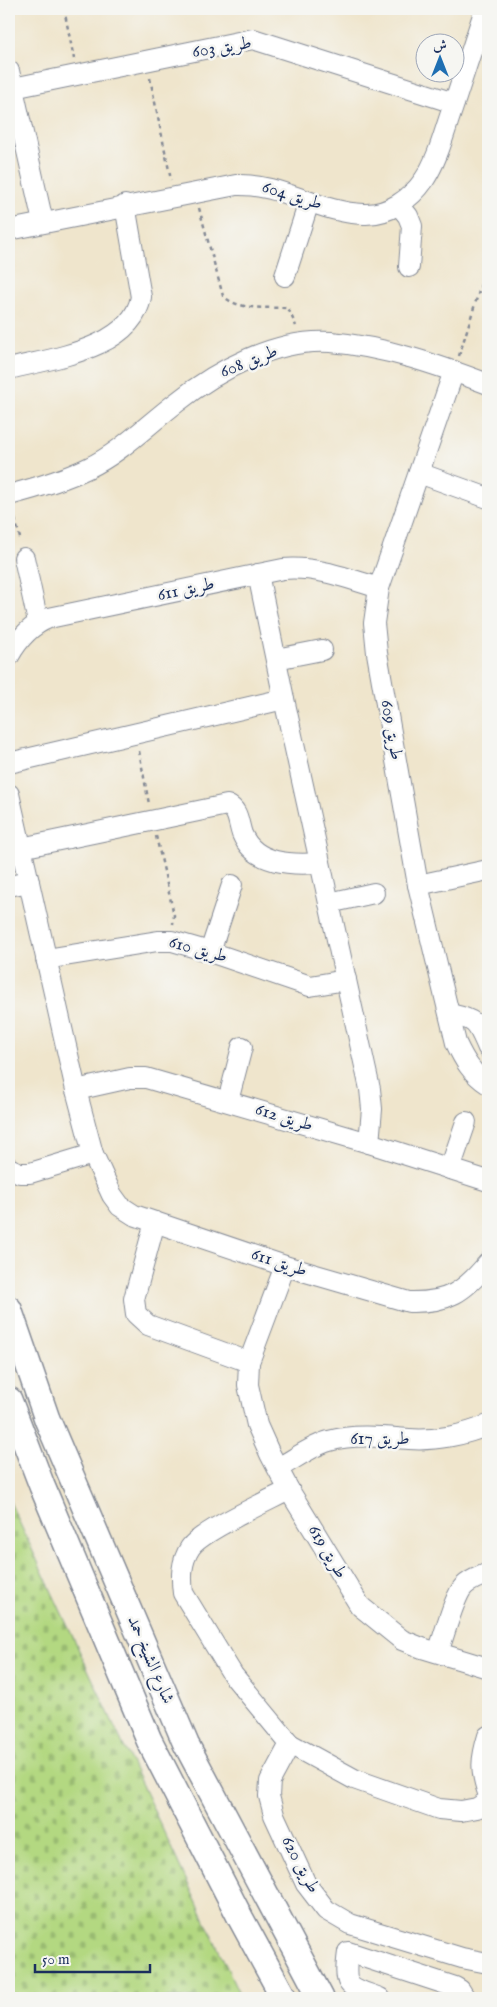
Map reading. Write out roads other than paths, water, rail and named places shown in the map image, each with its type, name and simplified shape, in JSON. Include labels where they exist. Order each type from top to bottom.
[{"type":"main road","name":"شارع الشيخ حمد","points":[[9,1309],[47,1419],[186,1744],[321,1998]]},
{"type":"main road","name":"شارع الشيخ حمد","points":[[9,1400],[42,1486],[149,1740],[284,1998]]},
{"type":"street","name":"طريق 604","points":[[9,230],[195,192],[251,184],[268,187],[325,207],[364,214],[382,212],[399,205],[424,180],[439,150],[485,9]]},
{"type":"street","name":"طريق 603","points":[[43,222],[11,79],[77,75],[253,40],[454,103]]},
{"type":"street","points":[[285,276],[310,202]]},
{"type":"street","points":[[399,205],[408,216],[412,226],[409,267]]},
{"type":"street","points":[[9,368],[88,348],[119,333],[130,322],[139,309],[141,291],[124,206]]},
{"type":"street","name":"طريق 608","points":[[9,495],[50,484],[88,468],[112,453],[194,389],[232,365],[253,357],[304,343],[330,342],[399,354],[488,384]]},
{"type":"street","name":"طريق 609","points":[[454,371],[378,588],[374,623],[377,653],[418,885],[456,1043],[465,1063],[480,1079],[488,1084]]},
{"type":"street","points":[[397,499],[410,457],[421,446],[430,442]]},
{"type":"street","points":[[419,473],[488,498]]},
{"type":"street","points":[[24,558],[38,622]]},
{"type":"street","name":"طريق 611","points":[[9,656],[23,636],[38,622],[49,618],[258,574],[302,568],[378,588]]},
{"type":"street","points":[[258,574],[370,1089],[372,1109],[369,1143]]},
{"type":"street","points":[[276,659],[322,650]]},
{"type":"street","points":[[9,763],[284,699]]},
{"type":"street","name":"طريق 611","points":[[9,794],[76,1090],[93,1154],[112,1195],[120,1206],[134,1215],[285,1266],[410,1302],[429,1302],[450,1296],[473,1281],[488,1263]]},
{"type":"street","points":[[21,848],[227,805],[236,811],[242,835],[260,855],[291,865],[320,863]]},
{"type":"street","points":[[418,885],[488,870]]},
{"type":"street","points":[[9,886],[29,882]]},
{"type":"street","points":[[210,952],[232,885]]},
{"type":"street","points":[[329,904],[374,893]]},
{"type":"street","name":"طريق 610","points":[[46,959],[158,940],[172,940],[310,986],[346,980]]},
{"type":"street","points":[[450,1014],[470,1018],[474,1021],[488,1048]]},
{"type":"street","points":[[228,1101],[242,1048]]},
{"type":"street","name":"طريق 612","points":[[76,1090],[130,1078],[146,1078],[369,1143],[488,1181]]},
{"type":"street","points":[[450,1169],[466,1122]]},
{"type":"street","points":[[9,1168],[20,1172],[30,1172],[93,1154]]},
{"type":"street","points":[[155,1222],[134,1299],[136,1314],[148,1326],[249,1362]]},
{"type":"street","name":"طريق 619","points":[[285,1266],[249,1362],[248,1385],[257,1425],[289,1490],[360,1606],[402,1640],[488,1668]]},
{"type":"street","name":"طريق 617","points":[[278,1468],[327,1441],[354,1436],[389,1436],[411,1439],[446,1436],[488,1425]]},
{"type":"street","points":[[289,1490],[208,1532],[191,1547],[183,1565],[181,1578],[183,1593],[233,1675],[290,1744],[354,1779],[439,1809],[461,1811],[477,1808],[488,1801]]},
{"type":"street","points":[[438,1652],[462,1587],[471,1580],[488,1573]]},
{"type":"street","points":[[488,1736],[482,1757],[482,1776],[488,1793]]},
{"type":"street","name":"طريق 620","points":[[290,1744],[270,1781],[269,1796],[274,1815],[306,1884],[326,1910],[350,1924],[462,1958],[488,1963]]},
{"type":"street","points":[[350,1924],[347,1981],[355,1989],[380,1998]]},
{"type":"street","points":[[348,1952],[455,1987],[460,1990],[465,1998]]}]
